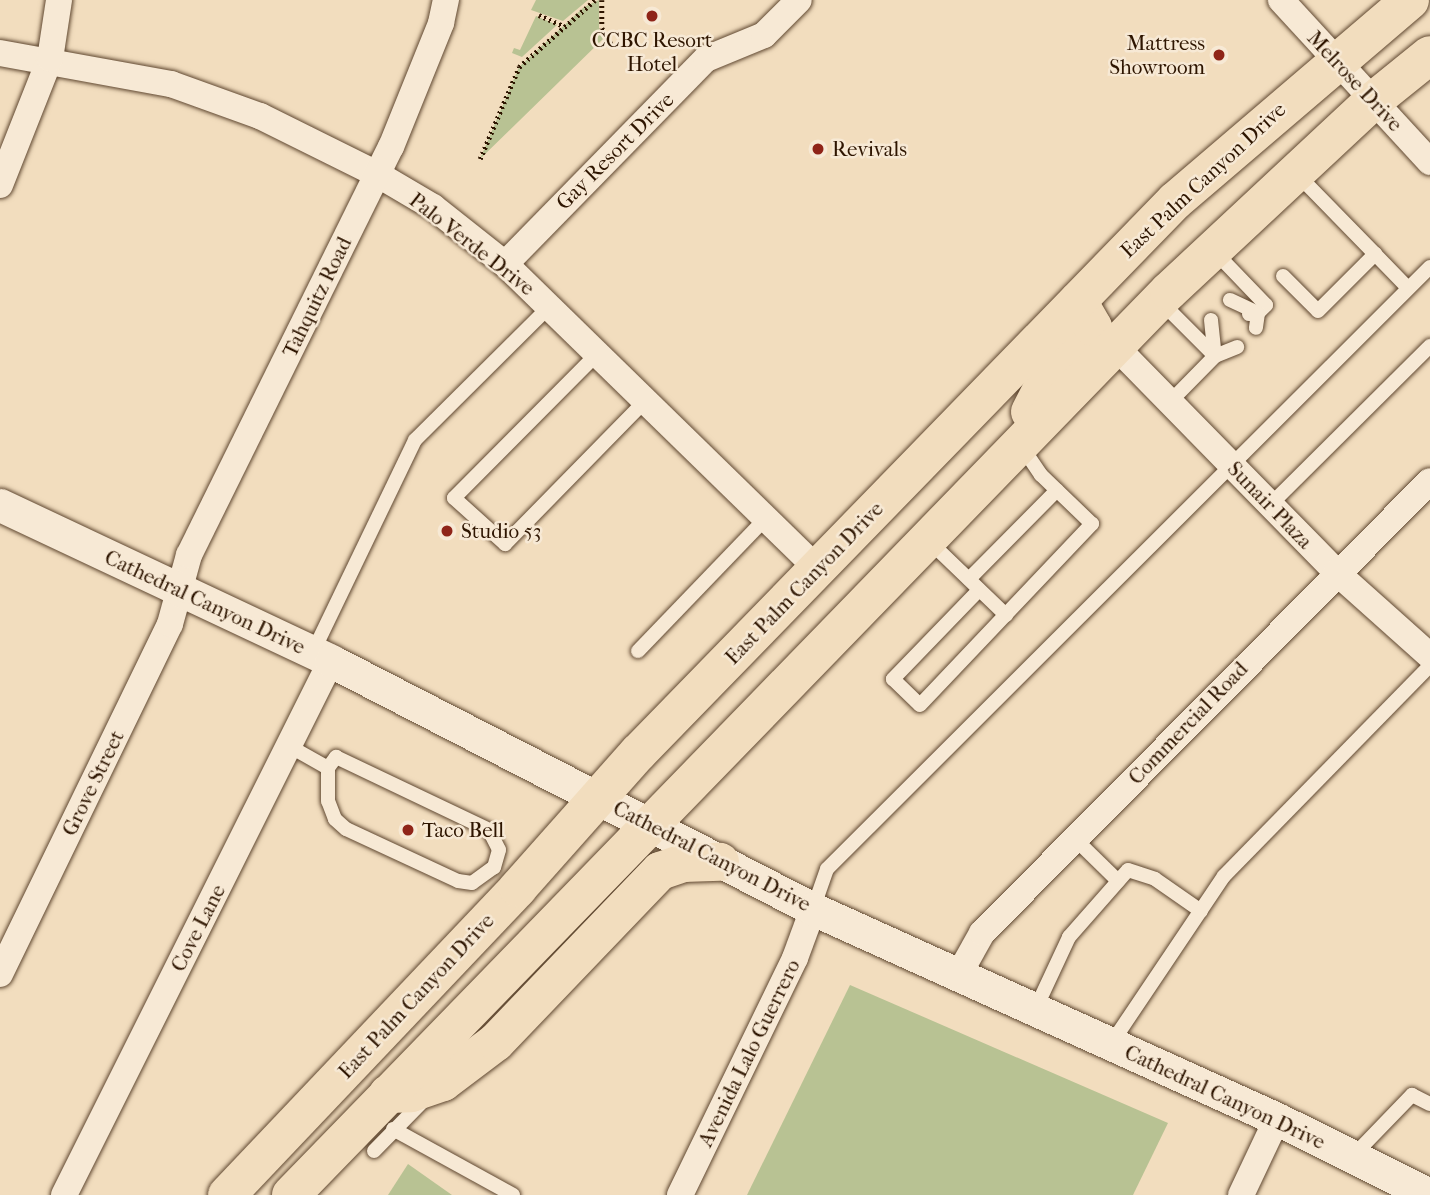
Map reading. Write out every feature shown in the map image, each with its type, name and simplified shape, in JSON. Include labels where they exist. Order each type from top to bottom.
[{"type":"main road","name":"East Palm Canyon Drive","points":[[227,1195],[506,877],[597,797],[1175,201],[1335,59],[1409,0]]},
{"type":"main road","points":[[391,1111],[649,825],[1022,447],[1160,301],[1373,101],[1430,55]]},
{"type":"main road","points":[[1022,447],[1023,426],[1043,387],[1093,327],[1079,301]]},
{"type":"main road","points":[[291,1195],[411,1093],[443,1082],[496,1042],[660,871],[683,863],[720,862]]},
{"type":"main road","points":[[206,1195],[229,1170],[261,1159]]},
{"type":"street","points":[[0,185],[50,60],[59,0]]},
{"type":"street","name":"Tahquitz Road","points":[[180,590],[189,555],[410,102],[446,0]]},
{"type":"street","name":"Gay Resort Drive","points":[[505,264],[706,59],[764,35],[799,0]]},
{"type":"street","name":"Melrose Drive","points":[[1284,1],[1430,162]]},
{"type":"street","name":"Palo Verde Drive","points":[[0,53],[171,83],[260,116],[377,174],[433,207],[505,264],[818,569]]},
{"type":"street","name":"Sunair Plaza","points":[[1117,348],[1336,572],[1430,656]]},
{"type":"street","name":"Commercial Road","points":[[958,976],[982,933],[1336,572],[1430,481]]},
{"type":"street","name":"Cathedral Canyon Drive","points":[[0,505],[322,657],[813,909],[1277,1119],[1430,1195]]},
{"type":"street","name":"Grove Street","points":[[0,974],[170,624],[180,590]]},
{"type":"street","name":"Cove Lane","points":[[65,1195],[289,746],[322,657]]},
{"type":"street","name":"Avenida Lalo Guerrero","points":[[680,1195],[795,958],[813,909]]},
{"type":"street","points":[[1241,1195],[1277,1119]]},
{"type":"lane","points":[[1296,173],[1408,288]]},
{"type":"lane","points":[[1213,250],[1266,306],[1253,318],[1230,300]]},
{"type":"lane","points":[[1283,276],[1318,311],[1375,254]]},
{"type":"lane","points":[[813,909],[827,869],[1430,267]]},
{"type":"lane","points":[[1160,301],[1216,356]]},
{"type":"lane","points":[[322,657],[415,440],[550,307]]},
{"type":"lane","points":[[1211,320],[1216,356]]},
{"type":"lane","points":[[1216,356],[1225,334]]},
{"type":"lane","points":[[1270,505],[1430,346]]},
{"type":"lane","points":[[1170,402],[1216,356],[1237,347]]},
{"type":"lane","points":[[597,354],[454,498],[505,544],[645,401]]},
{"type":"lane","points":[[1022,447],[1057,489],[1093,524],[920,705],[893,678],[1057,489]]},
{"type":"lane","points":[[638,651],[765,519]]},
{"type":"lane","points":[[929,541],[1006,615]]},
{"type":"lane","points":[[1111,1044],[1224,876],[1430,666]]},
{"type":"lane","points":[[289,746],[328,768]]},
{"type":"lane","points":[[336,757],[489,830],[499,850],[506,877],[472,883],[458,881],[346,829],[335,819],[328,801],[328,768],[336,757]]},
{"type":"lane","points":[[1074,839],[1118,881]]},
{"type":"lane","points":[[1035,1010],[1069,937],[1128,870],[1137,871],[1201,911]]},
{"type":"lane","points":[[1353,1157],[1412,1095],[1430,1104]]},
{"type":"lane","points":[[374,1151],[391,1111],[513,1195]]},
{"type":"path","points":[[480,159],[519,67],[595,0]]},
{"type":"path","points":[[602,0],[602,28],[613,47]]},
{"type":"path","points":[[540,15],[564,26]]},
{"type":"green space","points":[[536,0],[588,0],[563,21],[531,10]]},
{"type":"green space","points":[[599,0],[599,28],[604,38],[480,159],[519,67],[584,7]]},
{"type":"green space","points":[[536,16],[557,25],[522,57],[512,53],[514,48],[520,50]]},
{"type":"green space","points":[[850,985],[1168,1123],[1133,1195],[747,1195]]},
{"type":"green space","points":[[408,1164],[452,1195],[388,1195]]},
{"type":"place","name":"CCBC Resort Hotel","points":[[652,16]]},
{"type":"place","name":"Mattress Showroom","points":[[1219,55]]},
{"type":"place","name":"Revivals","points":[[818,149]]},
{"type":"place","name":"Studio 53","points":[[447,531]]},
{"type":"place","name":"Taco Bell","points":[[408,830]]}]
